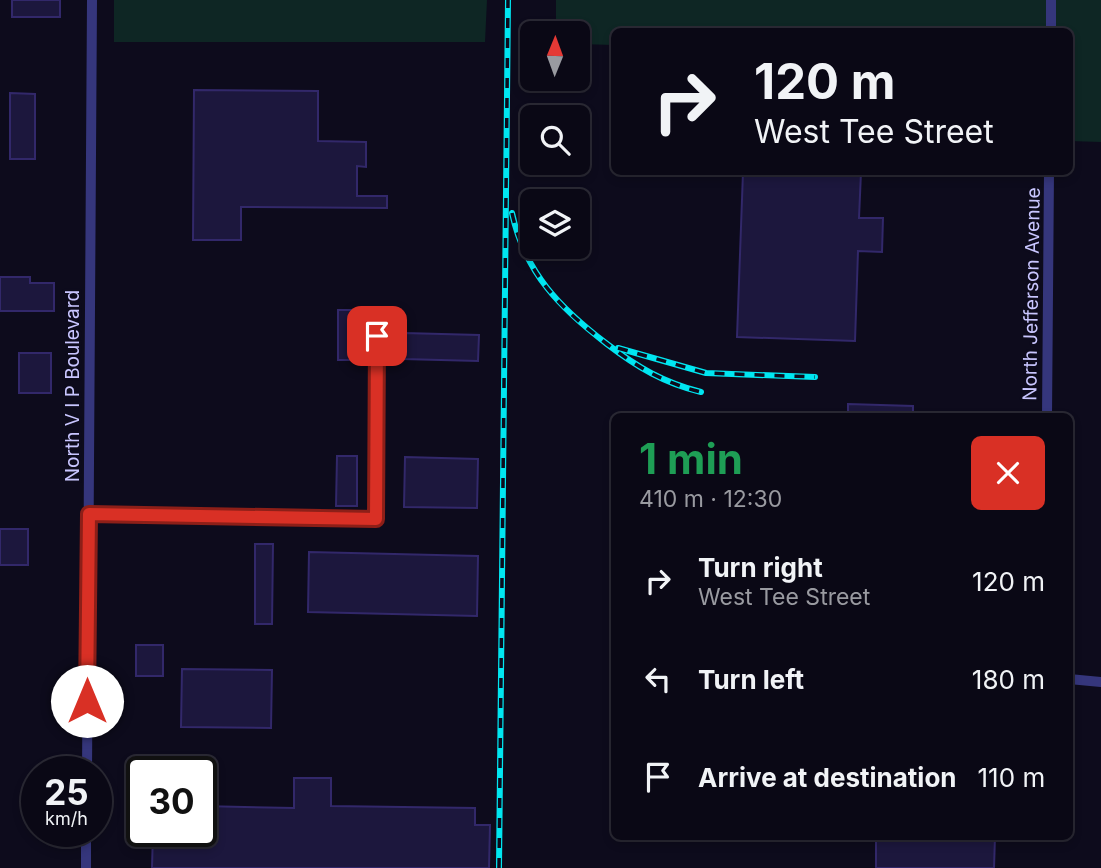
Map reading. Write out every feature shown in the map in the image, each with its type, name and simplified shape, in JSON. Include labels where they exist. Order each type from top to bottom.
[{"type":"street","name":"North V I P Boulevard","points":[[86,756],[92,0]]},
{"type":"street","points":[[1051,0],[1051,28]]},
{"type":"street","name":"North Jefferson Avenue","points":[[1047,413],[1049,175]]},
{"type":"street","points":[[89,514],[376,519],[377,336]]},
{"type":"street","points":[[1073,679],[1101,682]]},
{"type":"street","points":[[86,847],[86,868]]},
{"type":"green space","points":[[114,0],[487,0],[485,42],[114,42]]},
{"type":"green space","points":[[556,0],[1101,0],[1101,142],[1073,141],[1073,28],[611,28],[611,45],[590,44],[590,21],[556,21]]},
{"type":"building","points":[[12,0],[60,0],[60,17],[12,17]]},
{"type":"building","points":[[194,90],[318,91],[318,141],[366,142],[366,167],[357,166],[357,196],[387,196],[387,208],[241,207],[241,240],[193,240]]},
{"type":"building","points":[[10,93],[35,94],[35,159],[10,159]]},
{"type":"building","points":[[743,175],[861,175],[859,218],[883,218],[882,252],[858,251],[855,341],[737,337]]},
{"type":"building","points":[[0,277],[30,277],[30,283],[54,283],[54,311],[0,311]]},
{"type":"building","points":[[338,310],[359,310],[358,360],[338,360]]},
{"type":"building","points":[[404,333],[479,335],[478,361],[403,359]]},
{"type":"building","points":[[19,353],[51,353],[51,393],[19,393]]},
{"type":"building","points":[[848,404],[913,406],[913,413],[848,413]]},
{"type":"building","points":[[337,456],[357,456],[357,506],[336,506]]},
{"type":"building","points":[[405,457],[478,459],[477,508],[404,507]]},
{"type":"building","points":[[0,529],[28,529],[28,565],[0,565]]},
{"type":"building","points":[[255,544],[273,544],[272,624],[255,624]]},
{"type":"building","points":[[309,552],[478,556],[477,616],[308,612]]},
{"type":"building","points":[[136,645],[163,645],[163,676],[136,676]]},
{"type":"building","points":[[182,669],[272,670],[271,728],[181,727]]},
{"type":"building","points":[[294,778],[331,778],[331,806],[475,808],[475,825],[490,825],[489,868],[152,868],[153,847],[217,847],[217,806],[294,808]]},
{"type":"building","points":[[876,840],[995,840],[994,868],[876,868]]},
{"type":"railway","points":[[499,868],[508,0]]},
{"type":"railway","points":[[512,213],[518,234],[535,271],[574,317],[640,367],[675,384],[701,392]]},
{"type":"railway","points":[[618,348],[706,373],[815,377]]},
{"type":"route","points":[[87,701],[89,514],[376,519],[377,336]]}]
